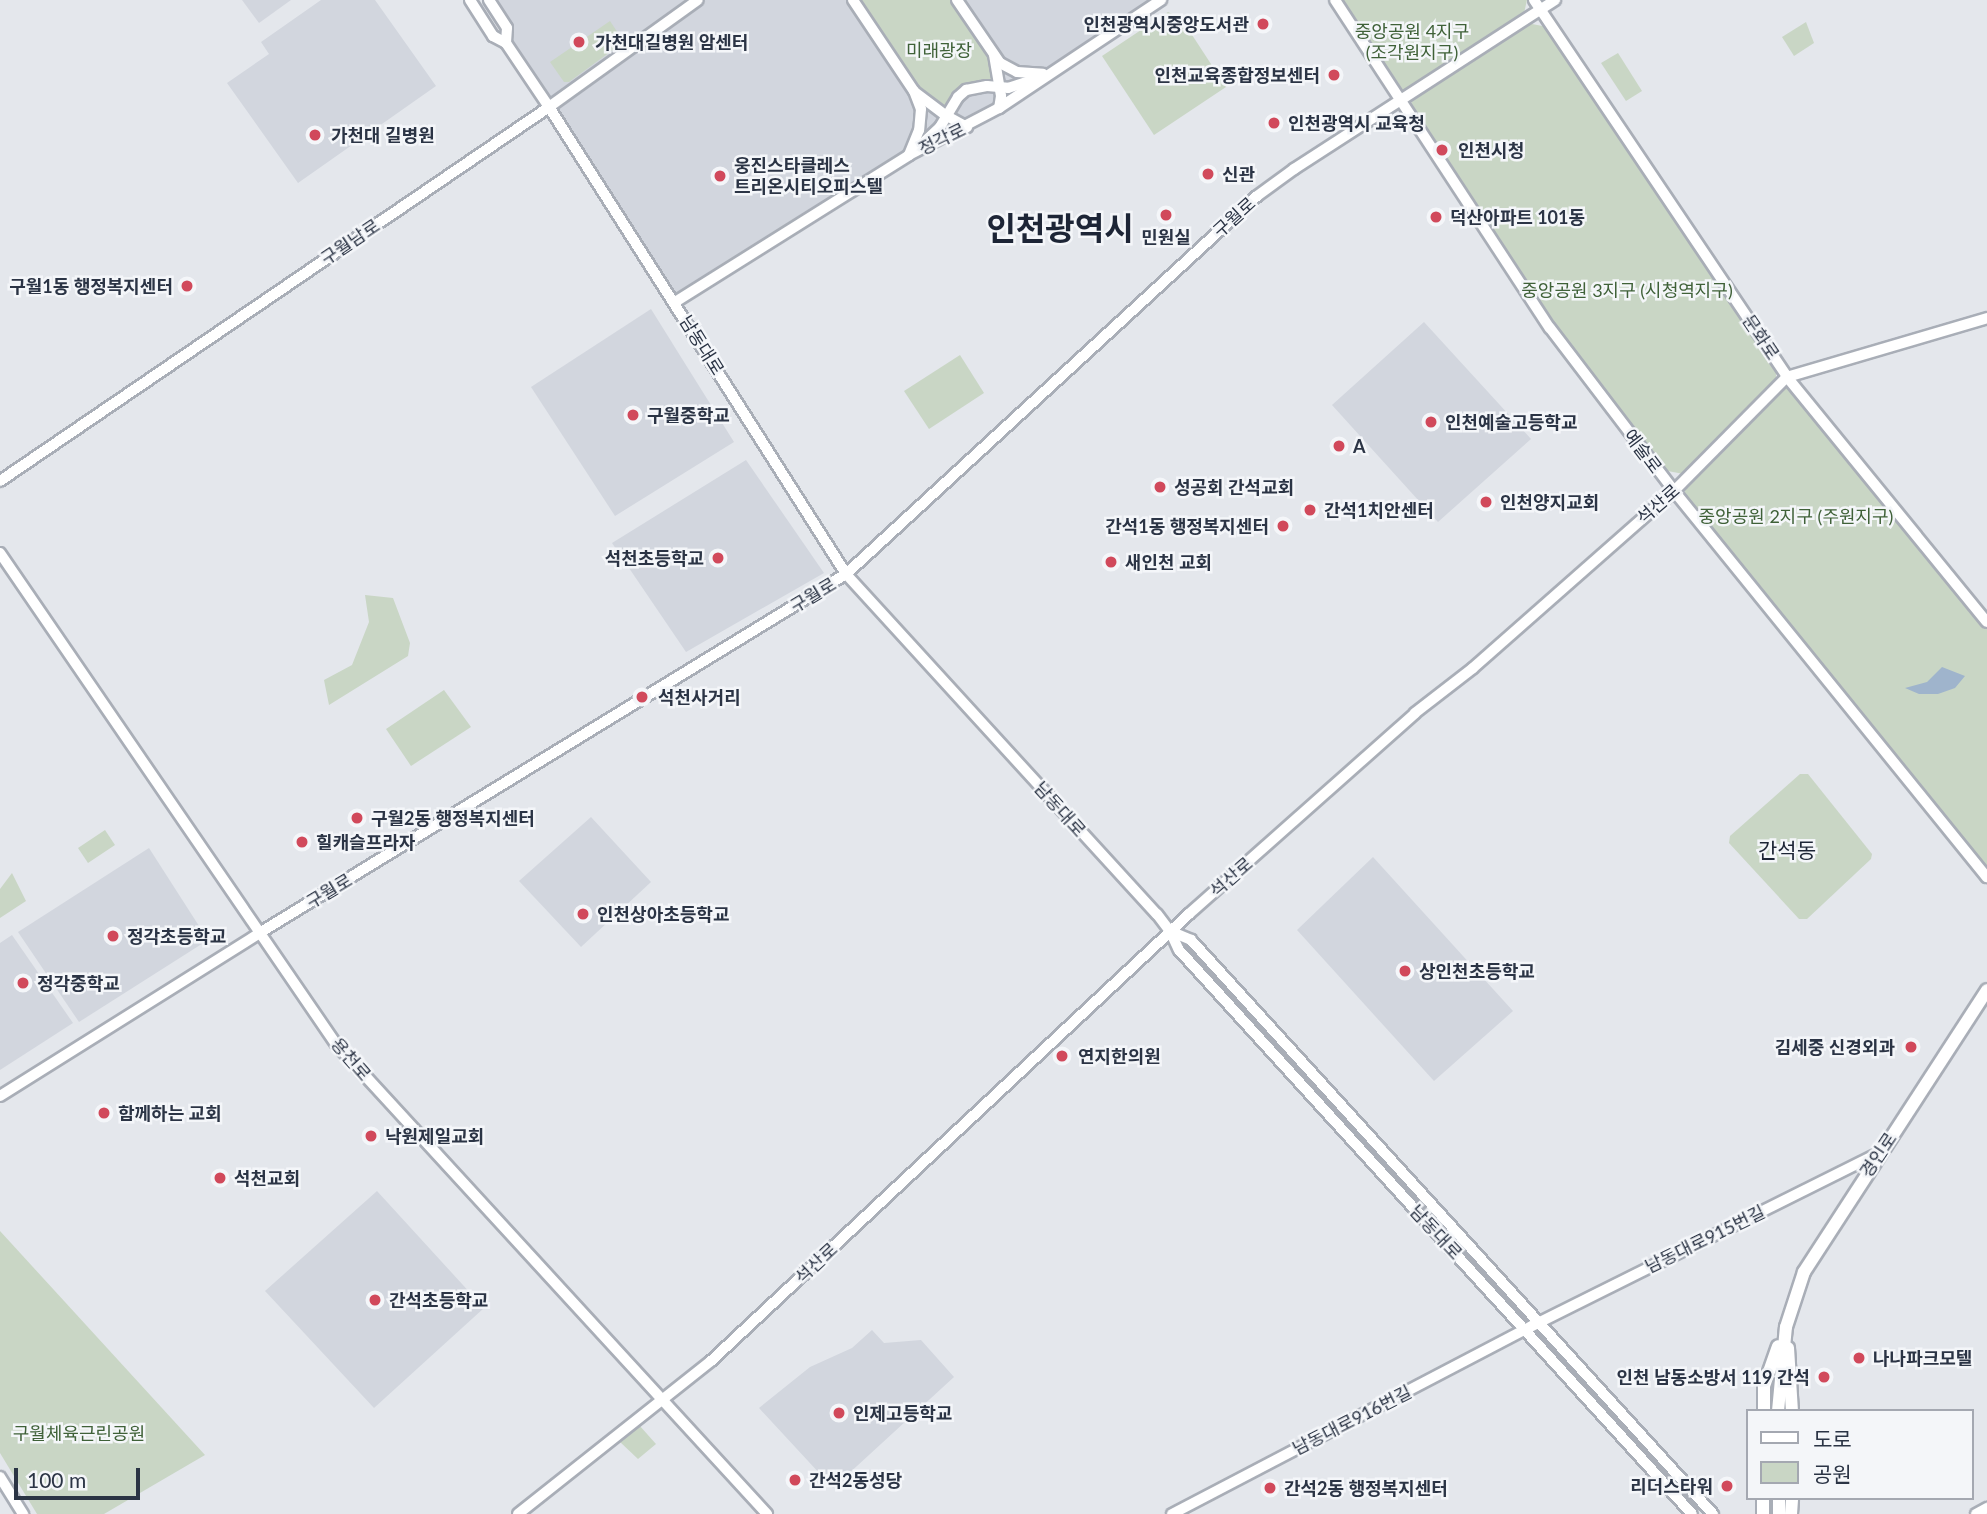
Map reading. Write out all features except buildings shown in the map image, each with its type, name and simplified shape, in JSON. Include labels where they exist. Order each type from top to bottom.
[{"type":"main road","name":"남동대로","points":[[470,0],[493,36],[506,43],[549,107],[846,574],[1170,931],[1179,950],[1196,969],[1532,1326],[1692,1514]]},
{"type":"main road","name":"남동대로","points":[[489,0],[507,28],[506,43]]},
{"type":"main road","name":"구월남로","points":[[0,481],[549,107],[698,0]]},
{"type":"main road","points":[[675,302],[909,155],[922,117],[914,91],[853,0]]},
{"type":"main road","points":[[957,0],[994,53],[1009,69],[1046,74]]},
{"type":"main road","name":"정각로","points":[[909,155],[999,108],[1046,74],[1161,0]]},
{"type":"main road","name":"예술로","points":[[1335,0],[1550,328],[1674,491],[1987,877]]},
{"type":"main road","name":"구월로","points":[[0,1096],[261,932],[846,574],[1257,196],[1537,5],[1555,0]]},
{"type":"main road","name":"문화로","points":[[1537,5],[1787,377],[1987,622]]},
{"type":"main road","points":[[994,53],[1000,88],[999,108]]},
{"type":"main road","name":"정각로","points":[[909,155],[940,127],[958,97],[966,90],[987,86],[1000,88],[1046,74]]},
{"type":"main road","points":[[914,91],[947,116],[967,127]]},
{"type":"main road","name":"석산로","points":[[518,1514],[711,1361],[1170,931],[1405,721],[1473,668],[1674,491],[1787,377],[1987,318]]},
{"type":"main road","name":"용천로","points":[[0,553],[336,1044],[767,1514]]},
{"type":"main road","points":[[1170,931],[1191,940],[1532,1326],[1713,1514]]},
{"type":"main road","name":"경인로","points":[[1764,1409],[1767,1378],[1796,1291],[1809,1262],[1987,990]]},
{"type":"main road","name":"남동대로915번길","points":[[1532,1326],[1879,1153]]},
{"type":"main road","name":"남동대로916번길","points":[[1172,1514],[1532,1326]]},
{"type":"main road","name":"경인로","points":[[1778,1409],[1786,1326]]},
{"type":"main road","name":"경인로","points":[[1786,1326],[1792,1409]]},
{"type":"main road","points":[[0,1477],[23,1514]]},
{"type":"main road","points":[[1976,1514],[1987,1508]]},
{"type":"shaded area","points":[[242,0],[291,0],[259,23]]},
{"type":"shaded area","name":"가천대 길병원","points":[[321,0],[375,0],[436,86],[298,183],[227,83],[269,54],[261,42]]},
{"type":"shaded area","points":[[487,0],[1161,0],[1046,74],[909,155],[675,302]]},
{"type":"shaded area","name":"구월중학교","points":[[651,309],[734,442],[615,516],[531,387]]},
{"type":"shaded area","name":"인천예술고등학교","points":[[1424,322],[1531,439],[1438,522],[1332,405]]},
{"type":"shaded area","name":"석천초등학교","points":[[746,460],[824,573],[686,652],[612,543]]},
{"type":"shaded area","name":"인천상아초등학교","points":[[591,817],[651,882],[581,947],[519,881]]},
{"type":"shaded area","name":"정각초등학교","points":[[149,848],[208,940],[79,1022],[18,932]]},
{"type":"shaded area","name":"상인천초등학교","points":[[1373,857],[1513,1011],[1434,1081],[1297,930]]},
{"type":"shaded area","name":"정각중학교","points":[[12,935],[73,1023],[0,1070],[0,943]]},
{"type":"shaded area","name":"간석초등학교","points":[[377,1191],[484,1308],[374,1408],[265,1291]]},
{"type":"shaded area","name":"인제고등학교","points":[[872,1330],[884,1343],[921,1340],[954,1377],[833,1488],[759,1408],[810,1367],[852,1348]]},
{"type":"green space","name":"미래광장","points":[[853,0],[957,0],[994,53],[1000,88],[966,90],[947,116],[914,91]]},
{"type":"green space","points":[[1335,0],[1527,0],[1522,22],[1553,28],[1776,360],[1776,387],[1794,385],[1987,626],[1987,877],[1682,502],[1689,475],[1657,469],[1560,342],[1408,114],[1415,91],[1399,101]]},
{"type":"green space","points":[[1168,12],[1181,18],[1226,87],[1154,135],[1102,56]]},
{"type":"green space","points":[[610,21],[622,39],[621,44],[569,82],[564,82],[550,62]]},
{"type":"green space","points":[[1806,22],[1814,43],[1794,56],[1782,37]]},
{"type":"green space","points":[[1618,53],[1642,91],[1626,101],[1601,63]]},
{"type":"green space","points":[[960,355],[984,393],[929,429],[904,391]]},
{"type":"green space","points":[[365,595],[393,598],[410,643],[408,656],[329,705],[324,680],[352,665],[369,622]]},
{"type":"green space","points":[[444,690],[471,727],[411,766],[386,729]]},
{"type":"green space","points":[[1800,774],[1808,774],[1872,854],[1871,859],[1807,919],[1799,919],[1729,843],[1730,836]]},
{"type":"green space","points":[[105,830],[115,845],[88,863],[78,848]]},
{"type":"green space","points":[[12,873],[26,901],[0,918],[0,889]]},
{"type":"green space","name":"구월체육근린공원","points":[[0,1231],[205,1455],[104,1514],[37,1514],[0,1453]]},
{"type":"green space","points":[[639,1425],[656,1444],[638,1459],[619,1441]]},
{"type":"water","points":[[1942,667],[1965,676],[1955,688],[1938,694],[1919,694],[1905,688],[1927,682]]},
{"type":"place","name":"인천광역시중앙도서관","points":[[1263,24]]},
{"type":"place","name":"가천대길병원 암센터","points":[[579,42]]},
{"type":"place","name":"인천교육종합정보센터","points":[[1334,75]]},
{"type":"place","name":"인천광역시 교육청","points":[[1274,123]]},
{"type":"place","name":"가천대 길병원","points":[[315,135]]},
{"type":"place","name":"인천시청","points":[[1442,150]]},
{"type":"place","name":"신관","points":[[1208,174]]},
{"type":"place","name":"웅진스타클레스 트리온시티오피스텔","points":[[720,176]]},
{"type":"place","name":"민원실","points":[[1166,215]]},
{"type":"place","name":"덕산아파트 101동","points":[[1436,217]]},
{"type":"place","name":"구월1동 행정복지센터","points":[[187,286]]},
{"type":"place","name":"구월중학교","points":[[633,415]]},
{"type":"place","name":"인천예술고등학교","points":[[1431,422]]},
{"type":"place","name":"A","points":[[1339,446]]},
{"type":"place","name":"성공회 간석교회","points":[[1160,487]]},
{"type":"place","name":"인천양지교회","points":[[1486,502]]},
{"type":"place","name":"간석1치안센터","points":[[1310,510]]},
{"type":"place","name":"간석1동 행정복지센터","points":[[1283,526]]},
{"type":"place","name":"석천초등학교","points":[[718,558]]},
{"type":"place","name":"새인천 교회","points":[[1111,562]]},
{"type":"place","name":"석천사거리","points":[[642,697]]},
{"type":"place","name":"구월2동 행정복지센터","points":[[357,818]]},
{"type":"place","name":"힐캐슬프라자","points":[[302,842]]},
{"type":"place","name":"인천상아초등학교","points":[[583,914]]},
{"type":"place","name":"정각초등학교","points":[[113,936]]},
{"type":"place","name":"상인천초등학교","points":[[1405,971]]},
{"type":"place","name":"정각중학교","points":[[23,983]]},
{"type":"place","name":"김세중 신경외과","points":[[1911,1047]]},
{"type":"place","name":"연지한의원","points":[[1062,1056]]},
{"type":"place","name":"함께하는 교회","points":[[104,1113]]},
{"type":"place","name":"낙원제일교회","points":[[371,1136]]},
{"type":"place","name":"석천교회","points":[[220,1178]]},
{"type":"place","name":"간석초등학교","points":[[375,1300]]},
{"type":"place","name":"나나파크모텔","points":[[1859,1358]]},
{"type":"place","name":"인천 남동소방서 119 간석","points":[[1824,1377]]},
{"type":"place","name":"인제고등학교","points":[[839,1413]]},
{"type":"place","name":"간석2동성당","points":[[795,1480]]},
{"type":"place","name":"리더스타워","points":[[1727,1486]]},
{"type":"place","name":"간석2동 행정복지센터","points":[[1270,1488]]},
{"type":"district","name":"인천광역시","points":[[1060,228]]},
{"type":"district","name":"간석동","points":[[1787,850]]},
{"type":"park label","name":"중앙공원 4지구 (조각원지구)","points":[[1412,42]]},
{"type":"park label","name":"중앙공원 3지구 (시청역지구)","points":[[1627,290]]},
{"type":"park label","name":"중앙공원 2지구 (주원지구)","points":[[1796,516]]}]
